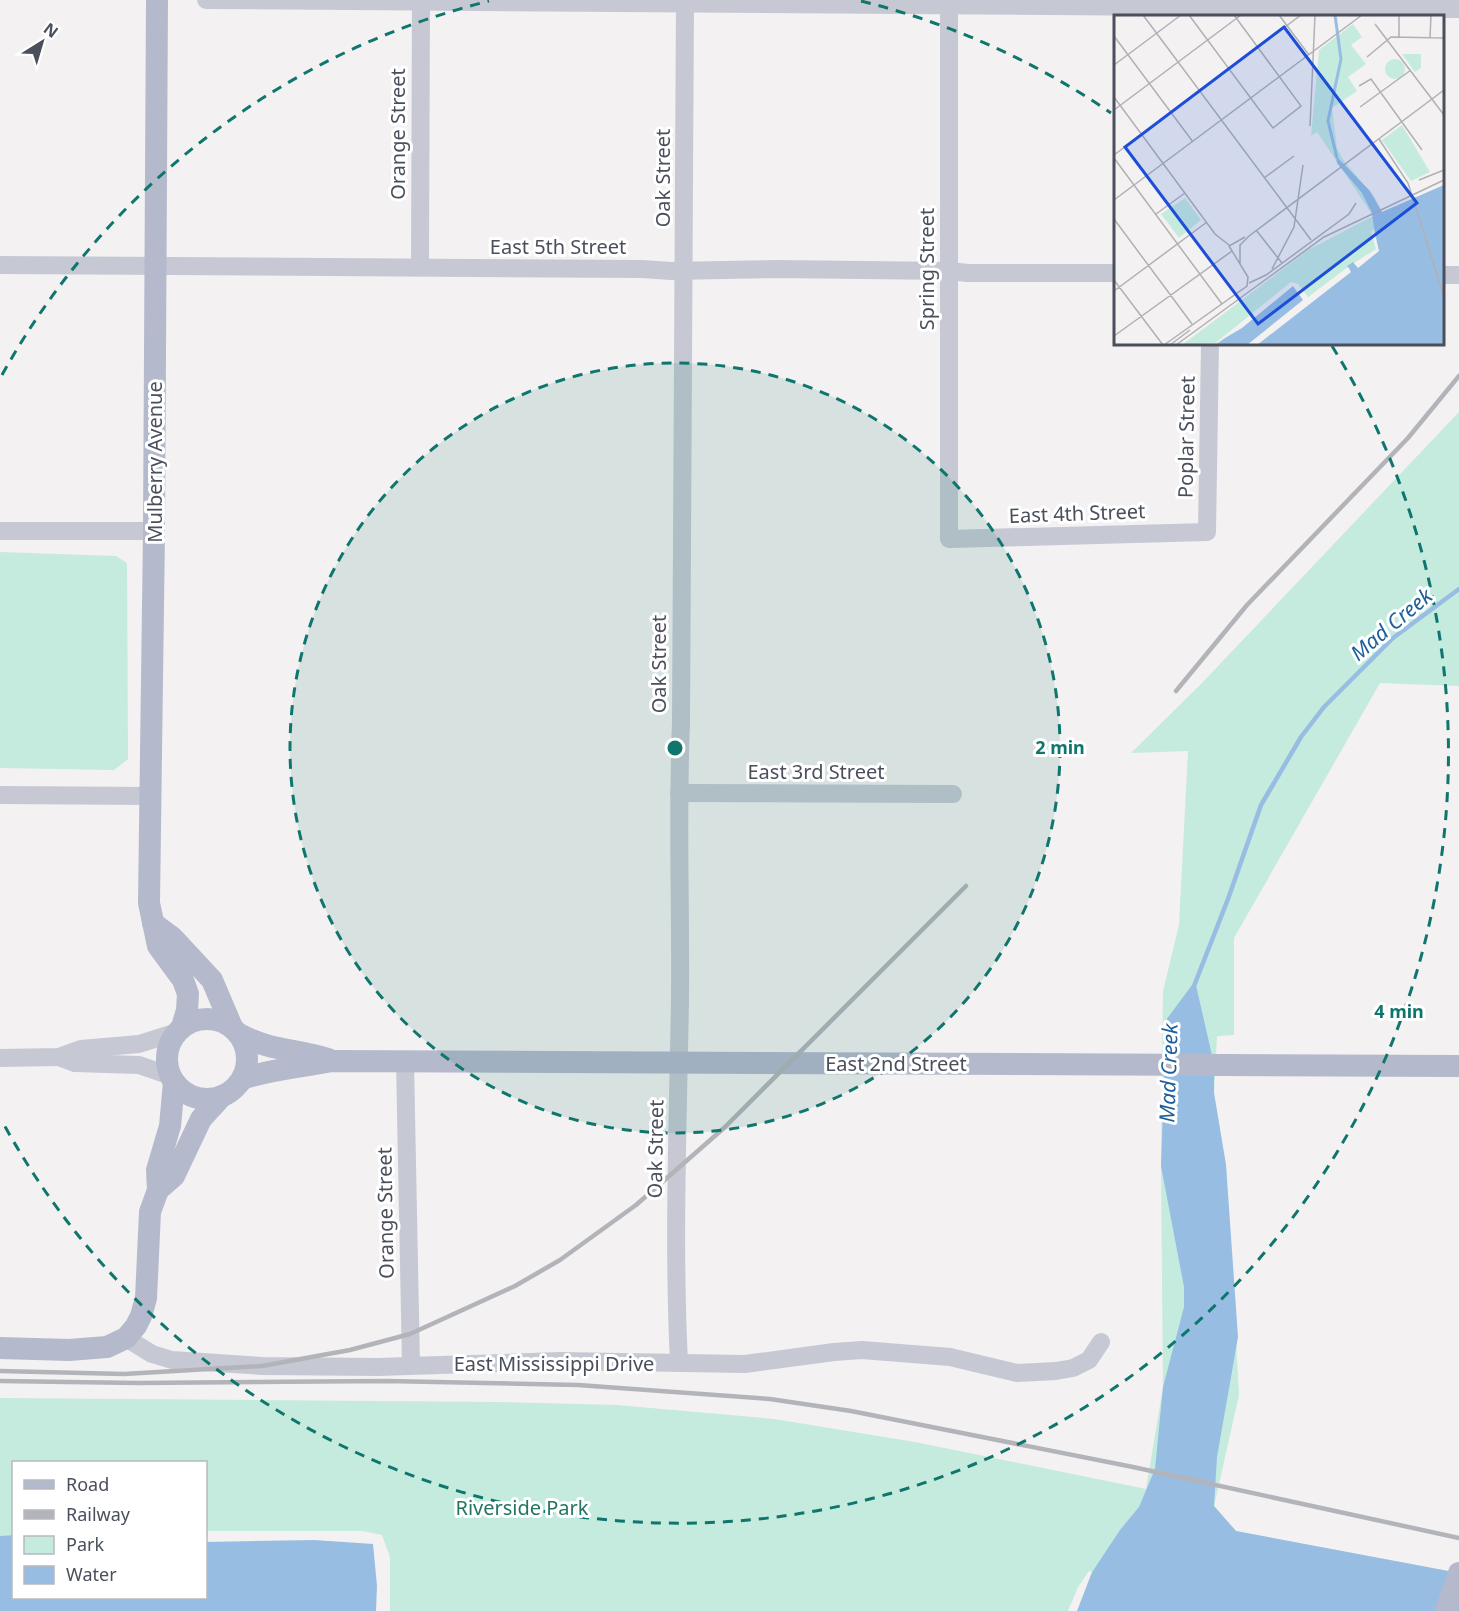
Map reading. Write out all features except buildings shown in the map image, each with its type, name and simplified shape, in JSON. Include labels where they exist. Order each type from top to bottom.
[{"type":"main road","name":"Mulberry Avenue","points":[[157,0],[149,903],[158,946],[183,980],[188,994],[187,1010],[179,1029]]},
{"type":"main road","points":[[153,923],[172,937],[212,980],[235,1030],[245,1044],[247,1056],[242,1079],[201,1119],[174,1176],[158,1190]]},
{"type":"main road","points":[[0,1348],[90,1349],[107,1347],[126,1338],[141,1316],[146,1298],[150,1212],[158,1190],[157,1170],[170,1126],[172,1079],[167,1065],[167,1053],[170,1041],[179,1029],[191,1022],[212,1019],[235,1030]]},
{"type":"main road","name":"East 2nd Street","points":[[235,1030],[268,1047],[308,1053],[332,1061]]},
{"type":"main road","name":"East 2nd Street","points":[[242,1079],[259,1073],[332,1061],[1459,1066]]},
{"type":"main road","points":[[172,1079],[188,1094],[199,1098],[211,1099],[222,1096]]},
{"type":"main road","points":[[1446,1611],[1459,1573]]},
{"type":"street","points":[[206,0],[949,3],[1213,8],[1459,9]]},
{"type":"street","name":"Orange Street","points":[[420,267],[421,1]]},
{"type":"street","name":"Oak Street","points":[[679,1363],[676,1299],[685,270],[685,2]]},
{"type":"street","name":"Spring Street","points":[[949,3],[949,539]]},
{"type":"street","name":"East 5th Street","points":[[0,265],[1114,273]]},
{"type":"street","name":"Poplar Street","points":[[1207,532],[1210,345]]},
{"type":"street","points":[[0,531],[154,531]]},
{"type":"street","name":"East 4th Street","points":[[949,539],[1207,532]]},
{"type":"street","name":"East 3rd Street","points":[[679,793],[952,794]]},
{"type":"street","points":[[0,795],[151,796]]},
{"type":"street","points":[[0,1058],[58,1057],[81,1049],[139,1044],[179,1029]]},
{"type":"street","points":[[58,1057],[75,1063],[139,1065],[172,1079]]},
{"type":"street","name":"Orange Street","points":[[405,1061],[411,1365]]},
{"type":"street","name":"East Mississippi Drive","points":[[126,1338],[152,1354],[172,1360],[262,1366],[378,1367],[560,1361],[745,1364],[862,1350],[950,1357],[1017,1373],[1038,1373],[1073,1368],[1089,1360],[1101,1342]]},
{"type":"green space","name":"Riverside Park","points":[[1459,412],[1459,686],[1380,683],[1234,938],[1234,1035],[1217,1036],[1214,1093],[1226,1165],[1239,1395],[1214,1506],[1236,1531],[1459,1573],[1459,1611],[387,1611],[207,1534],[207,1461],[12,1461],[12,1535],[0,1536],[0,1398],[617,1405],[774,1419],[915,1442],[1146,1489],[1163,1387],[1161,1166],[1163,991],[1179,925],[1188,751],[1131,753],[1201,684]]},
{"type":"green space","points":[[0,552],[116,556],[127,563],[128,759],[114,770],[0,768]]},
{"type":"water","points":[[1195,981],[1214,1064],[1214,1093],[1226,1165],[1238,1337],[1217,1457],[1214,1506],[1236,1531],[1459,1573],[1459,1611],[1071,1611],[1081,1589],[1120,1530],[1139,1507],[1155,1469],[1163,1387],[1184,1307],[1184,1287],[1161,1166],[1166,1020]]},
{"type":"water","points":[[207,1534],[381,1538],[387,1611],[0,1611],[0,1536],[12,1535],[12,1599],[207,1599]]},
{"type":"pier","points":[[207,1531],[363,1531],[382,1535],[390,1557],[390,1611],[376,1611],[377,1586],[373,1544],[314,1540],[207,1542]]},
{"type":"pier","points":[[1089,1571],[1092,1572],[1077,1611],[1068,1611],[1078,1587]]},
{"type":"waterway","name":"Mad Creek","points":[[1194,986],[1261,805],[1301,737],[1324,707],[1393,638],[1459,589]]},
{"type":"railway","points":[[1176,691],[1247,605],[1408,438],[1459,376]]},
{"type":"railway","points":[[0,1371],[124,1374],[262,1366],[350,1350],[410,1334],[515,1286],[560,1260],[636,1205],[724,1128],[966,886]]},
{"type":"railway","points":[[0,1381],[138,1383],[387,1381],[578,1385],[770,1399],[851,1411],[1133,1467],[1459,1538]]}]
